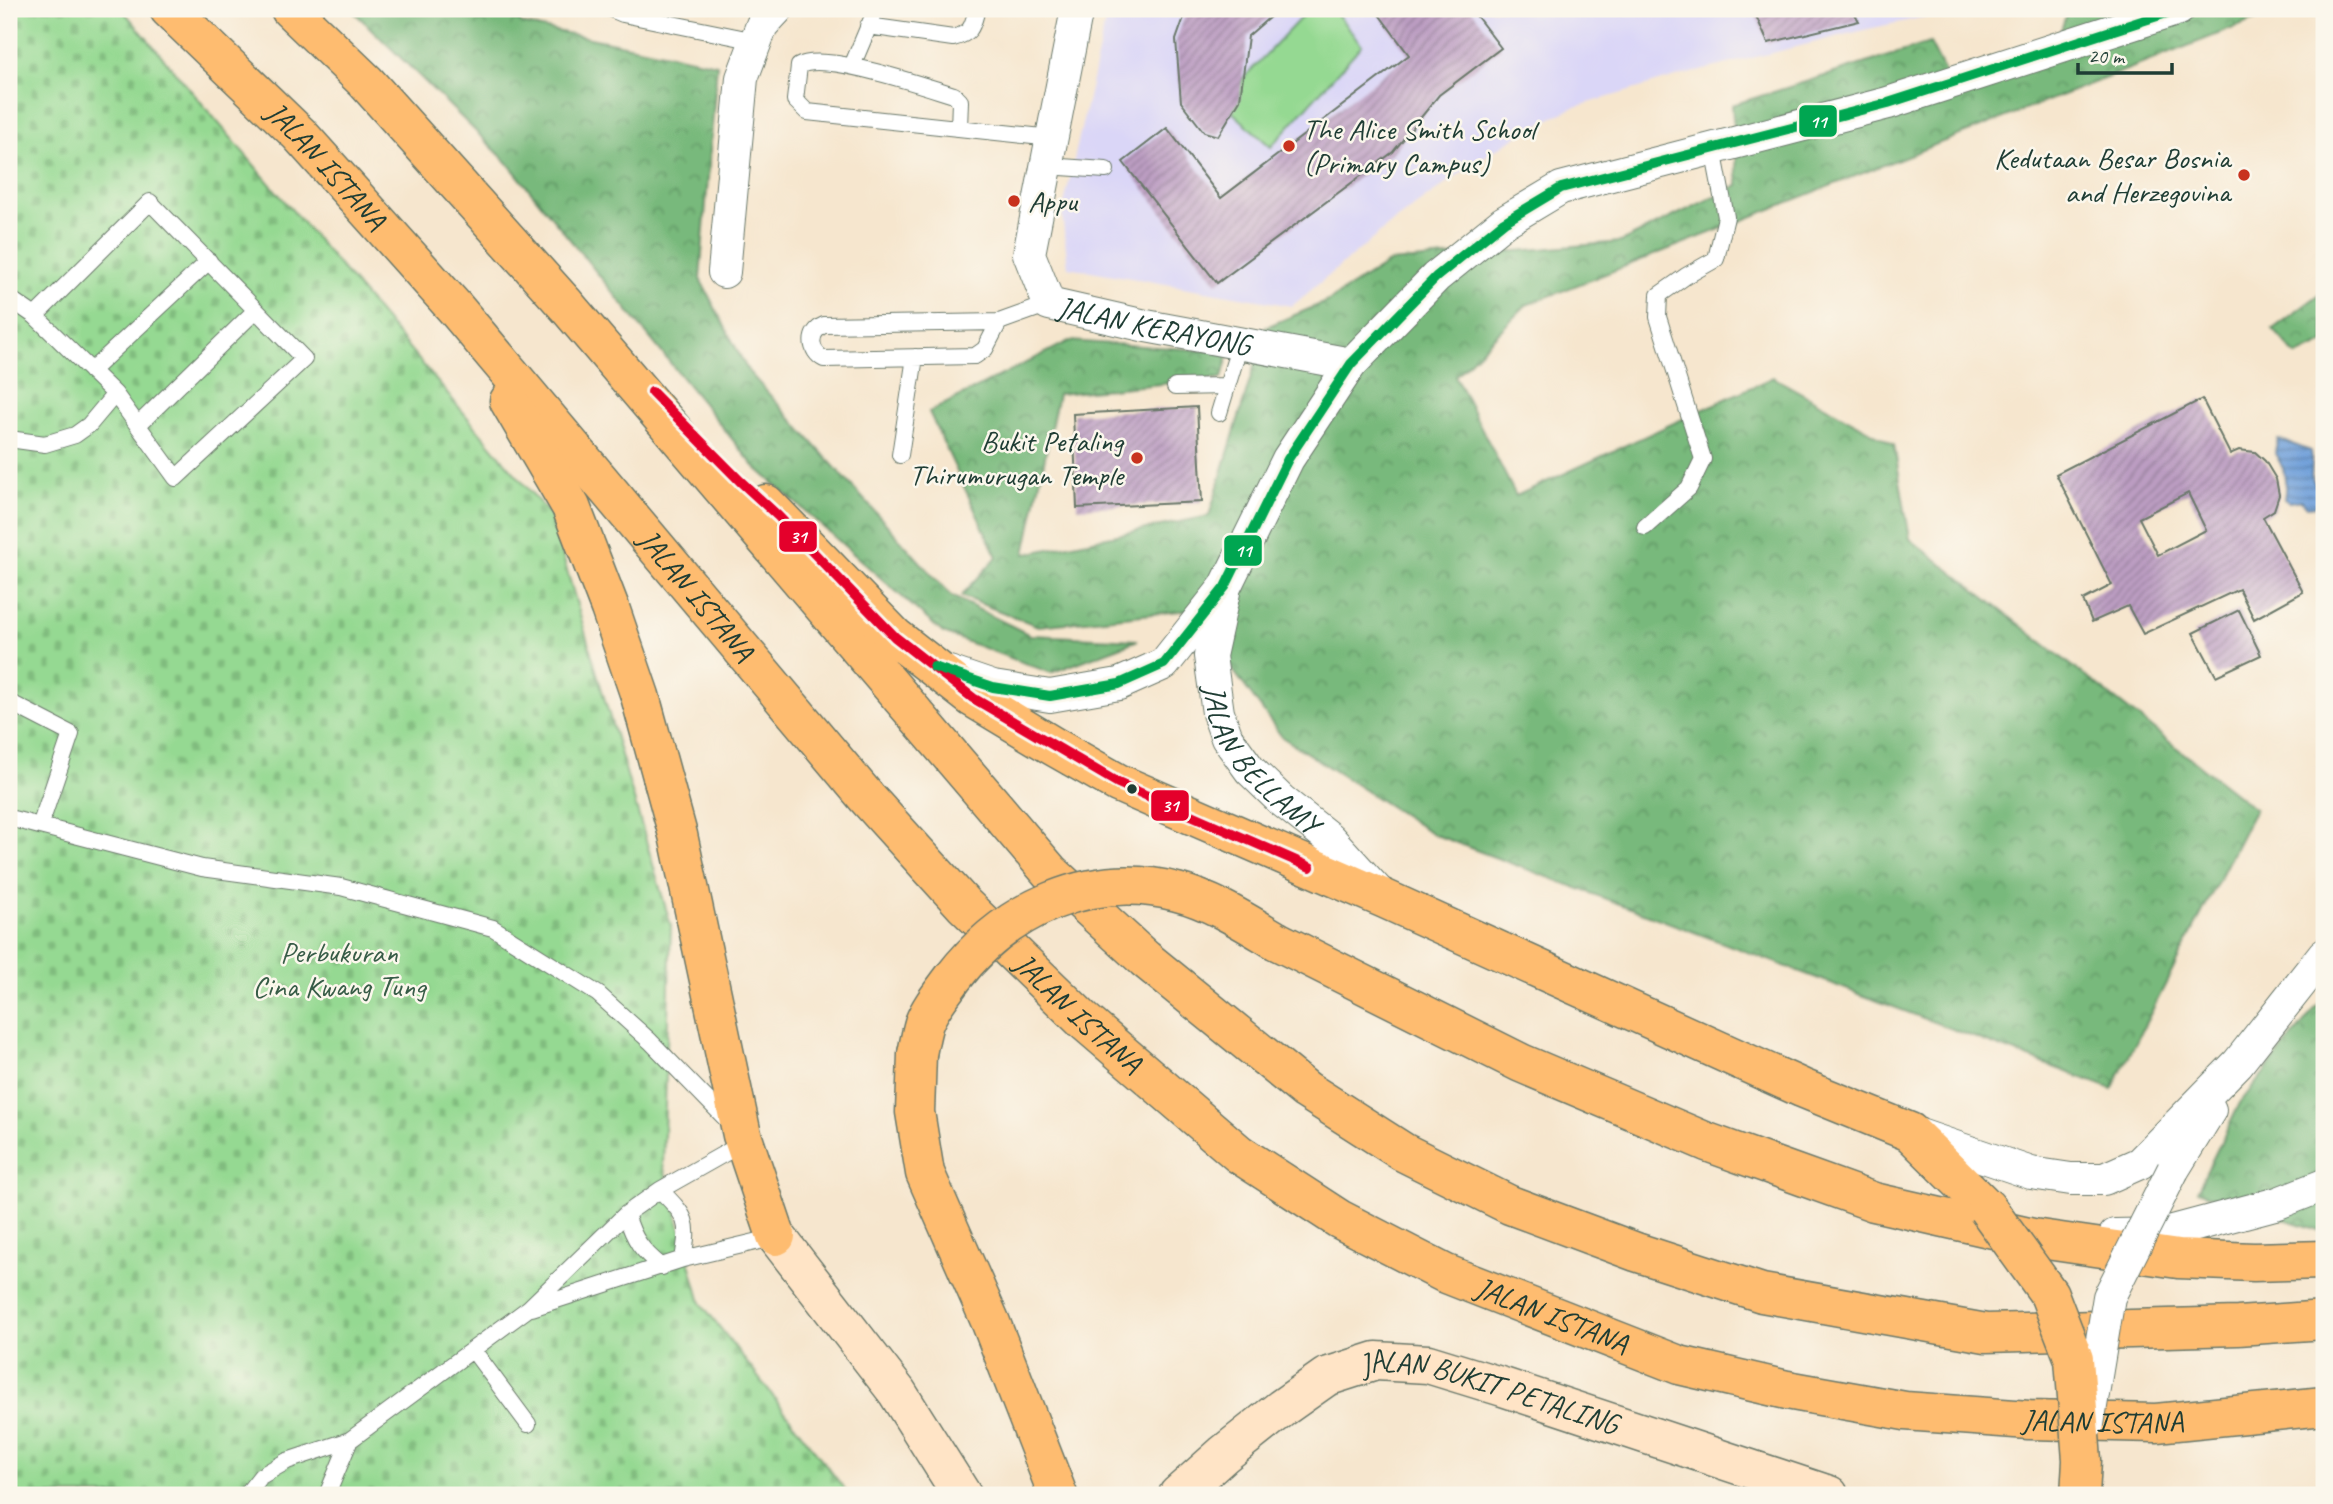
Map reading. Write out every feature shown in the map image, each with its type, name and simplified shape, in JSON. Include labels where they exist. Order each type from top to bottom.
[{"type":"main road","name":"JALAN ISTANA","points":[[169,9],[299,134],[455,308],[867,799],[964,905],[1083,1020],[1238,1154],[1339,1219],[1444,1273],[1679,1366],[1787,1390],[1905,1411],[2029,1420],[2156,1423],[2324,1406]]},
{"type":"main road","points":[[290,9],[366,82],[566,305],[1050,872],[1145,959],[1306,1090],[1403,1152],[1510,1205],[1636,1252],[1762,1293],[1986,1333],[2238,1326],[2324,1320]]},
{"type":"main road","points":[[566,305],[895,637],[973,698],[1118,783],[1385,899],[1802,1088],[1910,1132],[1987,1208],[2049,1294],[2074,1359],[2081,1478]]},
{"type":"main road","points":[[455,308],[572,507],[610,608],[640,696],[678,835],[743,1138],[776,1237],[897,1392],[962,1495]]},
{"type":"main road","points":[[1058,1495],[991,1323],[925,1173],[915,1112],[917,1054],[925,1022],[943,991],[966,961],[991,936],[1026,912],[1054,898],[1097,889],[1134,886],[1177,892],[1228,911],[1277,941],[1521,1063],[1707,1142],[1874,1202],[2033,1238],[2178,1259],[2254,1262],[2324,1260]]},
{"type":"main road","name":"JALAN BUKIT PETALING","points":[[1178,1495],[1233,1446],[1326,1377],[1376,1361],[1428,1364],[1829,1495]]},
{"type":"street","points":[[724,272],[742,78],[762,25],[777,9]]},
{"type":"street","name":"JALAN KERAYONG","points":[[1077,9],[1029,254],[1049,304],[1146,326],[1351,364]]},
{"type":"street","name":"JALAN BELLAMY","points":[[933,667],[993,687],[1050,696],[1119,684],[1164,664],[1224,587],[1288,459],[1351,364],[1436,277],[1504,222],[1561,188],[1888,103],[2179,9]]},
{"type":"street","name":"JALAN BELLAMY","points":[[1224,587],[1210,656],[1218,713],[1227,738],[1250,771],[1329,838],[1385,899]]},
{"type":"street","points":[[1910,1132],[2031,1173],[2071,1179],[2104,1180],[2140,1163],[2238,1063],[2324,954]]},
{"type":"street","points":[[2081,1478],[2109,1297],[2174,1170],[2238,1063]]},
{"type":"street","points":[[2033,1238],[2162,1234],[2278,1203],[2324,1185]]},
{"type":"lane","points":[[611,9],[623,14],[756,41]]},
{"type":"lane","points":[[852,66],[876,9]]},
{"type":"lane","points":[[868,26],[953,38],[965,35],[977,9]]},
{"type":"lane","points":[[959,128],[960,102],[954,95],[852,66],[806,61],[799,66],[795,100],[799,107],[807,112],[959,128],[1106,170]]},
{"type":"lane","points":[[1645,527],[1689,488],[1703,460],[1658,317],[1659,295],[1685,276],[1716,259],[1726,217],[1713,149]]},
{"type":"lane","points":[[9,298],[35,316],[115,394],[176,478],[304,359],[150,202],[35,316]]},
{"type":"lane","points":[[91,371],[209,261]]},
{"type":"lane","points":[[999,323],[985,349],[975,356],[824,359],[817,355],[813,348],[812,334],[815,328],[824,325],[999,323],[1049,304]]},
{"type":"lane","points":[[139,424],[256,310]]},
{"type":"lane","points":[[1219,413],[1240,344]]},
{"type":"lane","points":[[900,455],[915,357]]},
{"type":"lane","points":[[1175,387],[1227,386]]},
{"type":"lane","points":[[9,439],[45,443],[75,435],[89,425],[115,394]]},
{"type":"lane","points":[[9,702],[71,734],[40,826]]},
{"type":"lane","points":[[9,818],[202,868],[341,887],[493,928],[598,995],[650,1041],[743,1138],[626,1214],[529,1308],[350,1440],[287,1461],[261,1476],[246,1495]]},
{"type":"lane","points":[[660,1190],[682,1211],[687,1234],[683,1259]]},
{"type":"lane","points":[[626,1214],[633,1236],[643,1252],[662,1267]]},
{"type":"lane","points":[[529,1308],[683,1259],[776,1237]]},
{"type":"lane","points":[[473,1350],[528,1424]]},
{"type":"lane","points":[[329,1495],[350,1440]]},
{"type":"shaded area","name":"The Alice Smith School (Primary Campus)","points":[[1108,9],[1962,9],[1868,29],[1676,77],[1572,108],[1524,132],[1479,160],[1393,222],[1292,306],[1068,267],[1062,213]]},
{"type":"green space","name":"Perbukuran Cina Kwang Tung","points":[[9,9],[122,9],[551,516],[671,926],[663,1165],[701,1303],[849,1495],[9,1495]]},
{"type":"green space","points":[[351,9],[512,9],[522,24],[717,64],[700,279],[748,371],[951,596],[1030,635],[1138,640],[1051,673],[943,633],[754,466],[507,162]]},
{"type":"green space","points":[[1309,9],[1333,9],[1362,45],[1271,147],[1221,102]]},
{"type":"green space","points":[[2068,9],[2282,9],[1526,305],[1455,376],[1516,496],[1773,377],[1894,445],[1910,539],[2255,809],[2112,1089],[1433,834],[1282,737],[1189,610],[1038,626],[961,596],[997,557],[929,412],[1069,341],[1229,352],[1222,378],[1058,394],[1025,554],[1209,516],[1266,327],[1328,301],[1390,262],[1621,242],[1738,185],[1732,105],[1930,43],[1951,84],[2053,54]]},
{"type":"green space","points":[[2324,291],[2324,343],[2297,356],[2273,329]]},
{"type":"green space","points":[[2324,997],[2324,1232],[2197,1191],[2240,1103]]},
{"type":"water","points":[[2278,439],[2311,451],[2313,481],[2324,494],[2316,506],[2307,507],[2301,500],[2289,502],[2284,499],[2284,474],[2275,452]]},
{"type":"building","points":[[1187,9],[1279,9],[1248,36],[1240,100],[1218,136],[1204,132],[1181,102],[1176,40]]},
{"type":"building","points":[[1375,9],[1471,9],[1501,48],[1439,95],[1393,152],[1217,283],[1123,162],[1167,128],[1221,198],[1409,55]]},
{"type":"building","points":[[1753,9],[1852,9],[1859,21],[1768,43]]},
{"type":"building","points":[[2202,399],[2230,454],[2239,450],[2255,452],[2265,461],[2276,479],[2279,495],[2274,510],[2263,517],[2303,592],[2254,619],[2239,589],[2143,634],[2128,606],[2092,622],[2083,600],[2112,585],[2056,474]],"holes":[[[2188,493],[2206,530],[2158,555],[2139,518]]]},
{"type":"building","name":"Bukit Petaling Thirumurugan Temple","points":[[1197,407],[1202,502],[1077,508],[1073,414]]},
{"type":"building","points":[[2239,610],[2261,655],[2216,676],[2193,633]]},
{"type":"transit line","name":"11","points":[[934,667],[993,687],[1050,696],[1119,684],[1164,664],[1225,587],[1288,459],[1351,364],[1436,277],[1504,222],[1561,188],[1888,103],[2179,9]]},
{"type":"transit line","name":"31","points":[[652,392],[778,516],[895,637],[973,698],[1118,783],[1310,867]]},
{"type":"place","name":"The Alice Smith School (Primary Campus)","points":[[1289,146]]},
{"type":"place","name":"Kedutaan Besar Bosnia and Herzegovina","points":[[2244,175]]},
{"type":"place","name":"Appu","points":[[1014,201]]},
{"type":"place","name":"Bukit Petaling Thirumurugan Temple","points":[[1137,458]]}]
